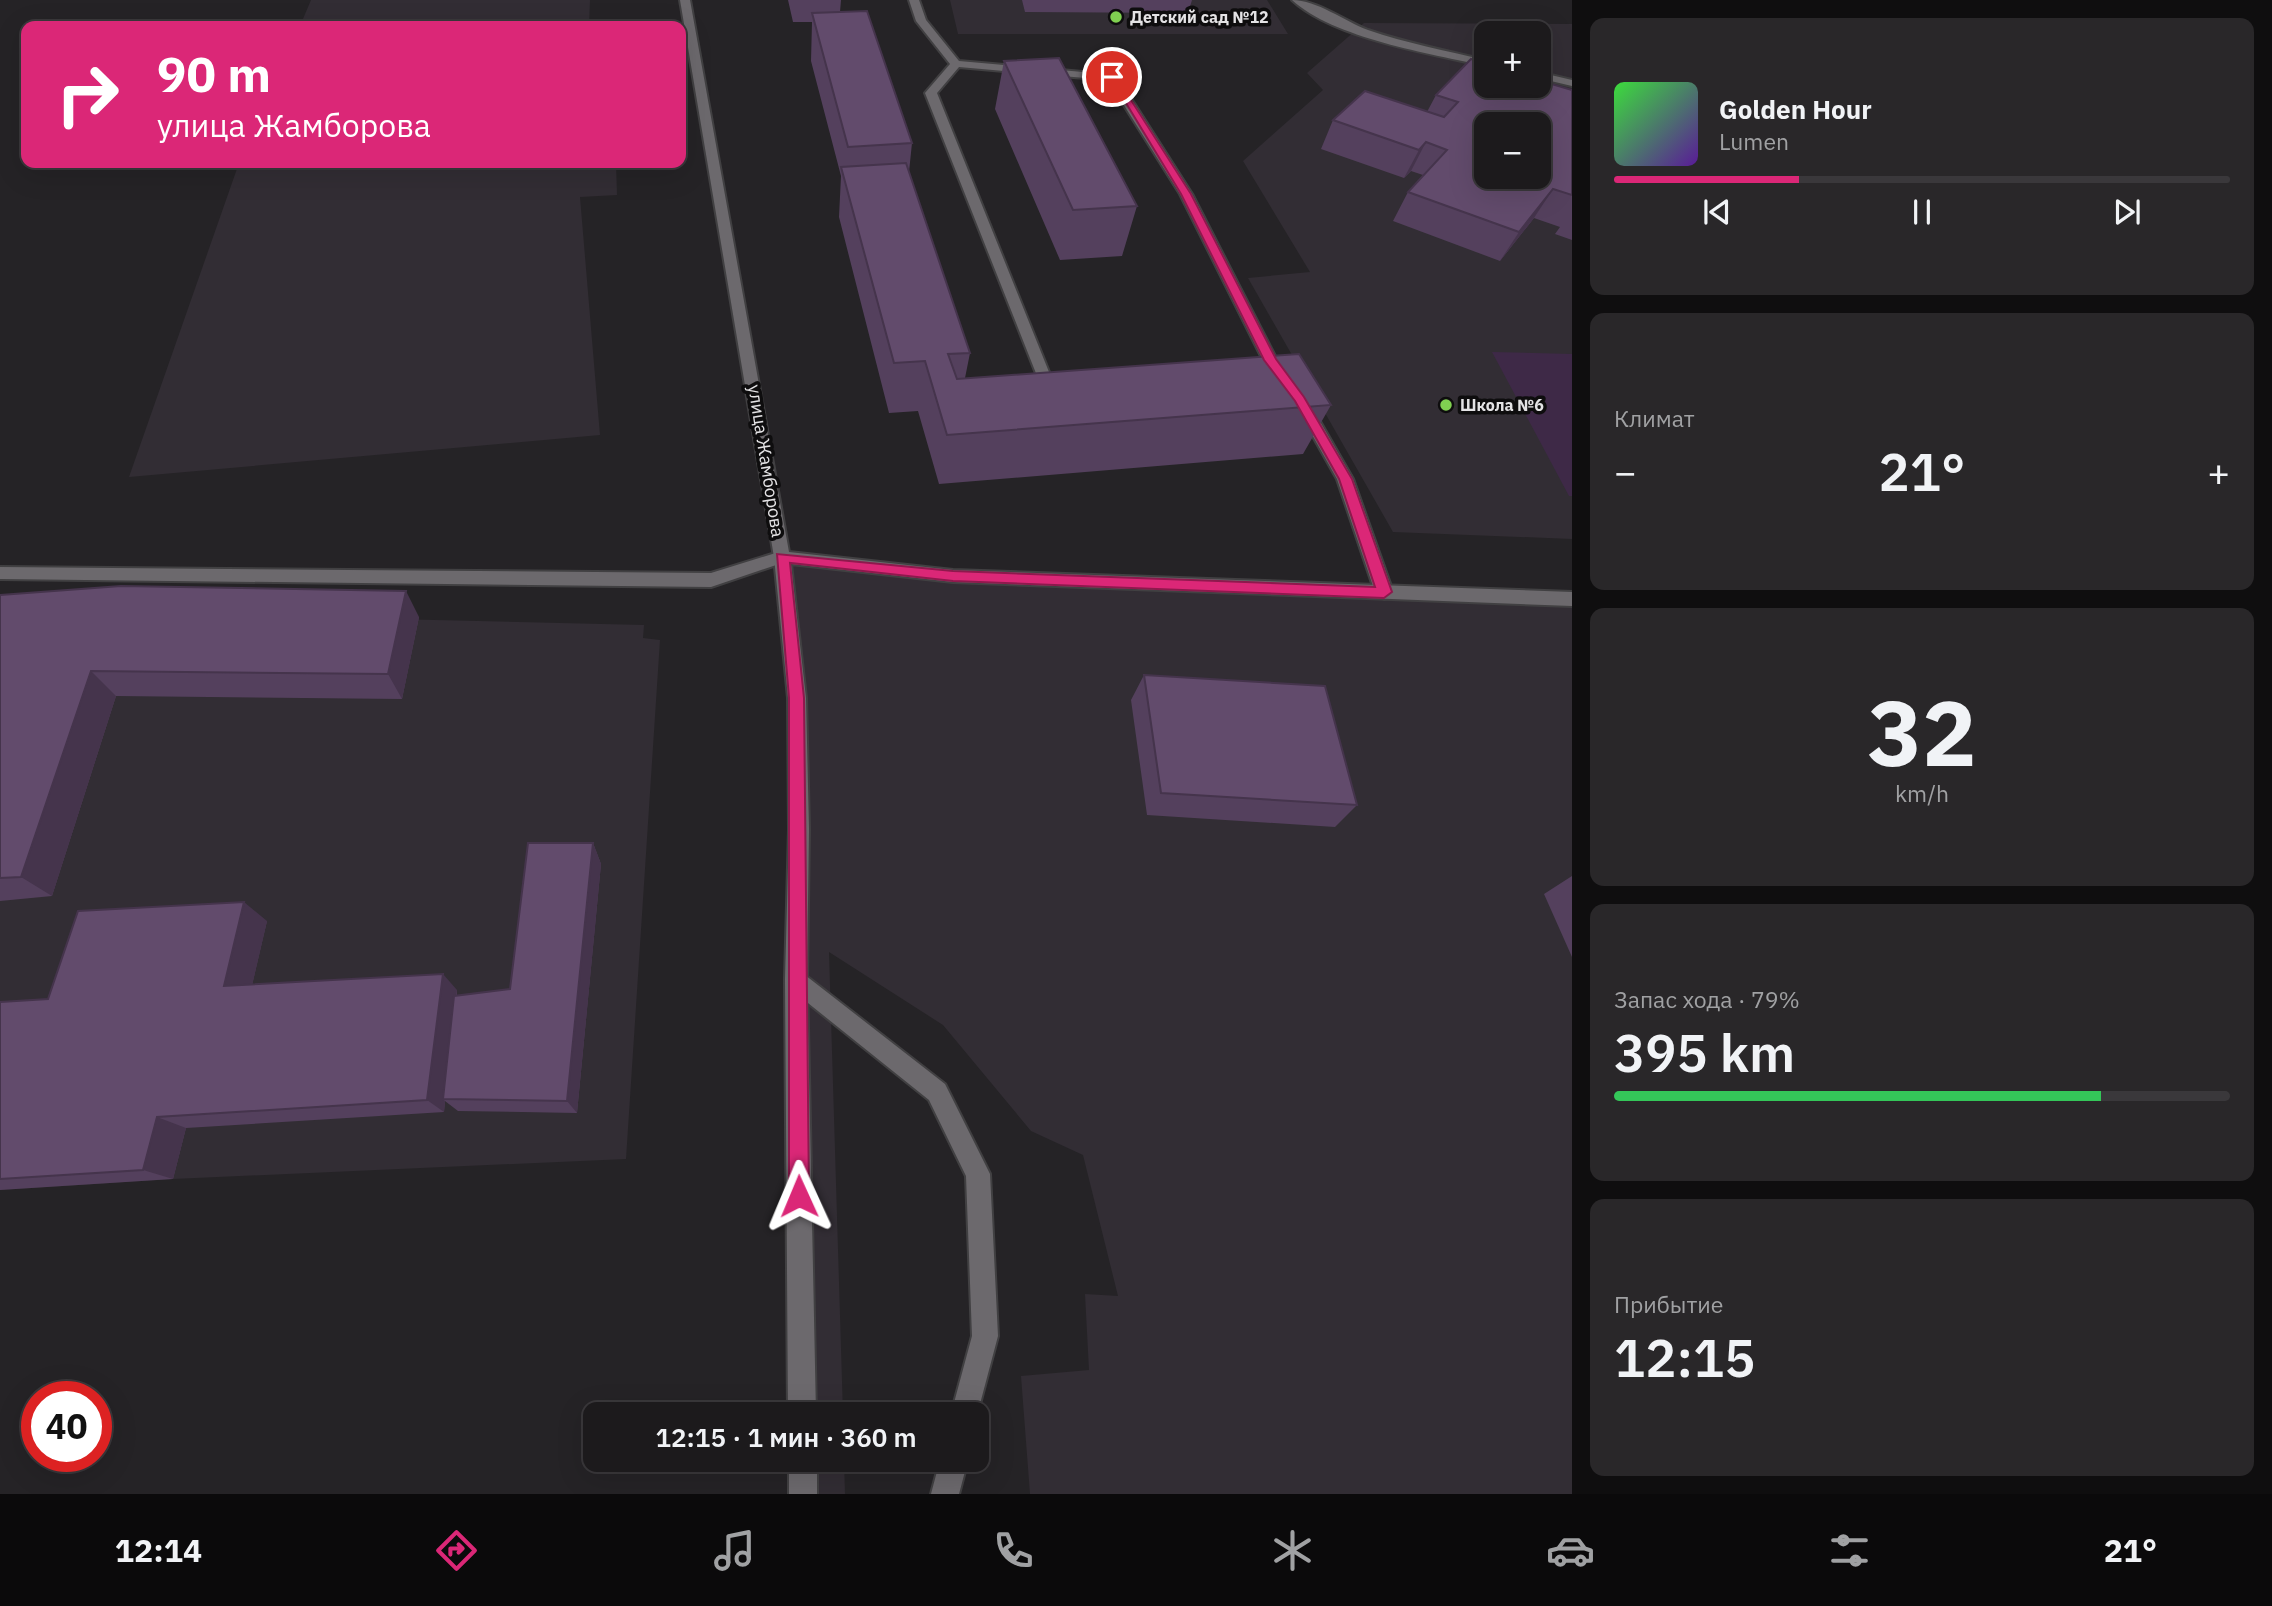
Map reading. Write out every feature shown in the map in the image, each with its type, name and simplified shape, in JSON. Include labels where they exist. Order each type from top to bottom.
[{"type":"street","name":"улица Жамборова","points":[[685,0],[782,557],[953,576],[1572,599]]},
{"type":"street","points":[[914,0],[921,21],[956,64],[1112,77],[1186,194],[1264,361],[1296,395],[1345,479],[1384,592]]},
{"type":"street","points":[[1297,0],[1321,16],[1412,46],[1474,60]]},
{"type":"street","points":[[956,64],[931,93],[1048,388],[1074,384]]},
{"type":"street","points":[[1551,78],[1572,83]]},
{"type":"street","points":[[0,573],[711,580],[782,557],[797,698],[796,979],[802,1402]]},
{"type":"street","points":[[796,979],[937,1092],[978,1174],[985,1335],[968,1402]]},
{"type":"street","points":[[803,1472],[803,1494]]},
{"type":"street","points":[[945,1494],[951,1472]]},
{"type":"shaded area","points":[[311,0],[590,0],[589,21],[302,21]]},
{"type":"shaded area","name":"Детский сад №12","points":[[950,0],[1267,0],[1288,34],[958,34]]},
{"type":"shaded area","name":"Школа №6","points":[[1364,23],[1474,24],[1474,98],[1551,98],[1551,24],[1572,24],[1572,539],[1393,532],[1248,278],[1310,272],[1243,161],[1323,90],[1307,73]]},
{"type":"shaded area","points":[[237,168],[616,168],[617,195],[580,197],[600,435],[129,477]]},
{"type":"shaded area","points":[[1492,352],[1572,354],[1572,496],[1569,496]]},
{"type":"shaded area","points":[[782,557],[953,576],[1572,599],[1572,1494],[1030,1494],[1021,1376],[1089,1370],[1085,1294],[1118,1296],[1083,1155],[1031,1131],[943,1025],[829,952],[843,1402],[802,1402],[799,829]]},
{"type":"shaded area","points":[[0,602],[144,613],[644,625],[643,638],[660,640],[626,1159],[173,1179],[0,1190]]},
{"type":"shaded area","points":[[803,1472],[844,1472],[845,1494],[803,1494]]},
{"type":"building","points":[[867,11],[912,143],[848,147],[812,13]]},
{"type":"building","points":[[1059,58],[1137,206],[1073,210],[1004,61]]},
{"type":"building","points":[[1471,59],[1474,60],[1474,98],[1551,98],[1551,84],[1572,90],[1572,195],[1553,189],[1519,232],[1408,192],[1447,150],[1426,142],[1419,150],[1333,120],[1365,91],[1444,117],[1458,102],[1436,95]]},
{"type":"building","points":[[906,163],[970,353],[948,354],[957,379],[1299,354],[1331,405],[947,435],[925,361],[894,363],[841,167]]},
{"type":"building","points":[[121,586],[406,591],[388,674],[91,671],[21,877],[0,878],[0,595]]},
{"type":"building","points":[[1144,675],[1325,686],[1357,805],[1161,793]]},
{"type":"building","points":[[528,843],[593,843],[567,1101],[443,1099],[454,996],[510,989]]},
{"type":"building","points":[[244,902],[224,986],[443,974],[427,1100],[157,1117],[143,1170],[0,1179],[0,1002],[48,999],[78,911]]},
{"type":"place","name":"Детский сад №12","points":[[1116,17]]},
{"type":"place","name":"Школа №6","points":[[1446,405]]},
{"type":"route","points":[[799,1196],[796,979],[799,829],[797,698],[782,557],[953,576],[1384,592],[1345,479],[1300,400],[1270,360],[1186,194],[1112,77]]}]
